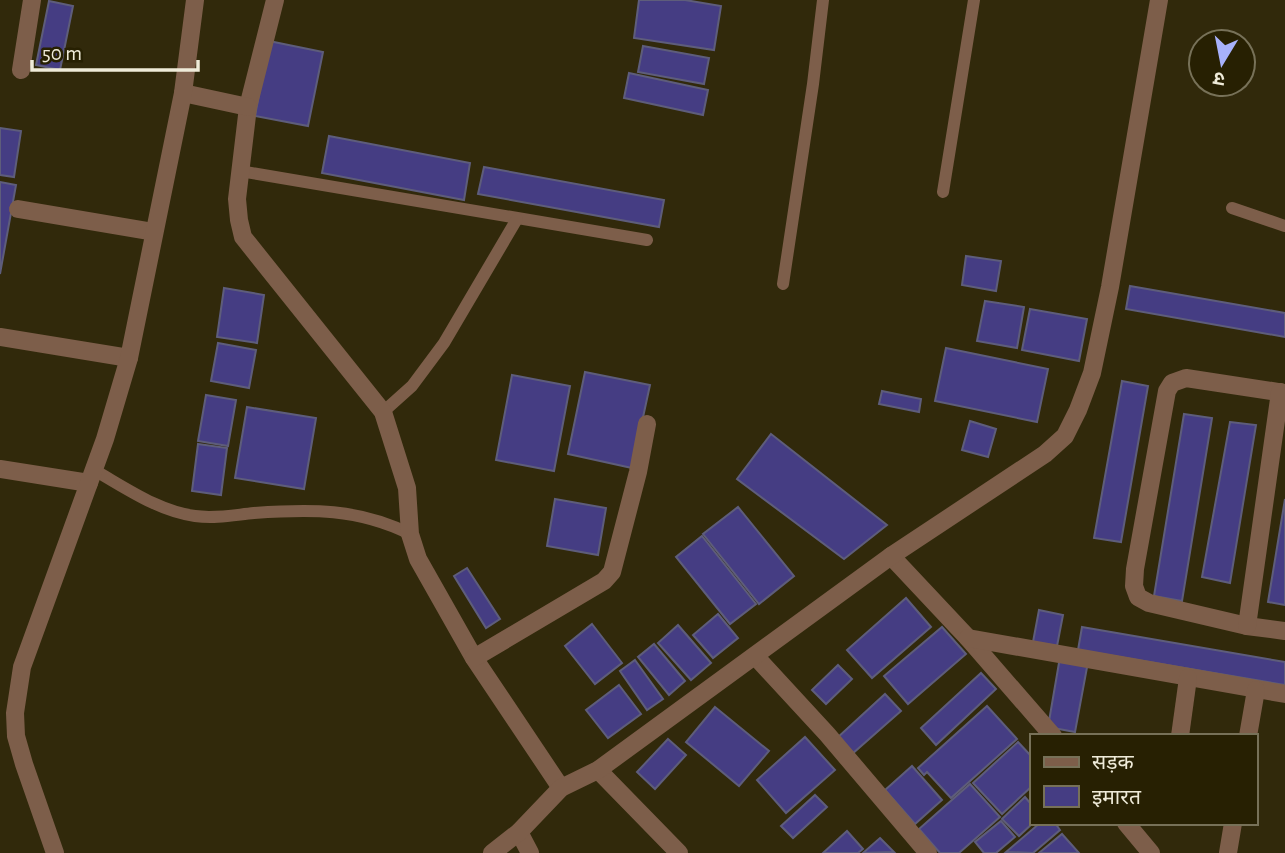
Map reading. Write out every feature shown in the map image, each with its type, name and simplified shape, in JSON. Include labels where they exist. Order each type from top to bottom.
[{"type":"street","points":[[21,70],[32,0]]},
{"type":"street","points":[[55,853],[16,736],[15,713],[22,667],[91,477],[129,358],[183,93],[195,0]]},
{"type":"street","points":[[275,0],[248,107],[237,199],[243,237],[383,412],[407,488],[410,534],[418,559],[474,658],[561,788]]},
{"type":"street","points":[[492,853],[519,832],[561,788],[598,770],[891,556],[1045,454],[1065,436],[1092,373],[1110,287],[1159,0]]},
{"type":"street","points":[[183,93],[248,107]]},
{"type":"street","points":[[18,209],[154,232]]},
{"type":"street","points":[[0,337],[129,358]]},
{"type":"street","points":[[1247,626],[1282,392],[1186,378],[1172,383],[1167,391],[1135,569],[1134,586],[1138,597],[1149,603],[1247,626],[1285,631]]},
{"type":"street","points":[[474,658],[604,581],[612,572],[638,472],[647,424]]},
{"type":"street","points":[[0,469],[91,477]]},
{"type":"street","points":[[891,556],[968,638],[1051,734]]},
{"type":"street","points":[[968,638],[1285,694]]},
{"type":"street","points":[[755,656],[827,734],[928,853]]},
{"type":"street","points":[[1180,734],[1188,678]]},
{"type":"street","points":[[1248,734],[1256,690]]},
{"type":"street","points":[[598,770],[679,853]]},
{"type":"street","points":[[1128,825],[1151,853]]},
{"type":"street","points":[[1228,853],[1233,825]]},
{"type":"street","points":[[519,832],[530,853]]},
{"type":"lane","points":[[783,284],[823,0]]},
{"type":"lane","points":[[943,192],[974,0]]},
{"type":"lane","points":[[240,171],[646,240]]},
{"type":"lane","points":[[1231,208],[1285,226]]},
{"type":"lane","points":[[383,412],[412,386],[444,343],[517,219]]},
{"type":"lane","points":[[91,477],[175,513],[214,518],[302,510],[324,511],[384,521],[410,534]]},
{"type":"building","points":[[639,0],[685,0],[721,6],[714,50],[634,38]]},
{"type":"building","points":[[49,1],[73,6],[60,70],[36,65]]},
{"type":"building","points":[[269,41],[323,52],[308,126],[255,116]]},
{"type":"building","points":[[643,46],[709,58],[704,84],[638,72]]},
{"type":"building","points":[[629,73],[708,90],[703,115],[624,98]]},
{"type":"building","points":[[0,128],[21,131],[14,177],[0,175]]},
{"type":"building","points":[[329,136],[470,163],[464,200],[322,173]]},
{"type":"building","points":[[484,167],[664,200],[659,227],[478,194]]},
{"type":"building","points":[[0,182],[16,185],[0,274]]},
{"type":"building","points":[[966,256],[1001,261],[996,291],[962,285]]},
{"type":"building","points":[[1130,286],[1285,313],[1285,337],[1126,309]]},
{"type":"building","points":[[224,288],[264,295],[257,343],[217,337]]},
{"type":"building","points":[[985,301],[1024,307],[1017,348],[977,341]]},
{"type":"building","points":[[1030,309],[1087,319],[1079,361],[1022,350]]},
{"type":"building","points":[[218,343],[256,350],[249,388],[211,381]]},
{"type":"building","points":[[946,348],[1048,369],[1037,422],[935,401]]},
{"type":"building","points":[[585,372],[650,385],[632,468],[568,454]]},
{"type":"building","points":[[512,375],[570,386],[554,471],[496,460]]},
{"type":"building","points":[[1122,381],[1148,386],[1121,542],[1094,538]]},
{"type":"building","points":[[882,391],[921,399],[919,412],[879,404]]},
{"type":"building","points":[[206,395],[236,400],[228,446],[198,441]]},
{"type":"building","points":[[247,407],[316,418],[304,489],[235,478]]},
{"type":"building","points":[[1184,414],[1212,418],[1182,601],[1154,596]]},
{"type":"building","points":[[970,421],[996,429],[988,457],[962,450]]},
{"type":"building","points":[[1230,422],[1256,425],[1230,583],[1202,577]]},
{"type":"building","points":[[771,434],[887,525],[844,559],[737,479]]},
{"type":"building","points":[[198,444],[227,448],[221,495],[192,491]]},
{"type":"building","points":[[555,499],[606,508],[598,555],[547,546]]},
{"type":"building","points":[[1285,499],[1285,605],[1268,602]]},
{"type":"building","points":[[738,507],[794,576],[759,604],[703,534]]},
{"type":"building","points":[[702,536],[756,604],[730,624],[676,557]]},
{"type":"building","points":[[467,568],[500,619],[486,628],[454,576]]},
{"type":"building","points":[[906,598],[931,627],[872,678],[847,650]]},
{"type":"building","points":[[1039,610],[1063,615],[1057,646],[1033,642]]},
{"type":"building","points":[[718,614],[738,638],[713,658],[693,635]]},
{"type":"building","points":[[592,624],[622,663],[595,684],[565,646]]},
{"type":"building","points":[[678,625],[711,663],[691,680],[658,643]]},
{"type":"building","points":[[942,627],[966,654],[908,704],[884,676]]},
{"type":"building","points":[[1082,627],[1285,662],[1285,685],[1078,650]]},
{"type":"building","points":[[654,644],[685,681],[669,695],[638,657]]},
{"type":"building","points":[[1060,657],[1088,662],[1075,732],[1048,727]]},
{"type":"building","points":[[635,660],[663,699],[647,710],[620,671]]},
{"type":"building","points":[[838,665],[852,679],[826,704],[812,690]]},
{"type":"building","points":[[981,673],[996,689],[936,745],[921,728]]},
{"type":"building","points":[[619,685],[641,714],[608,738],[586,710]]},
{"type":"building","points":[[885,694],[901,711],[852,754],[837,738]]},
{"type":"building","points":[[987,706],[1017,739],[951,798],[927,772],[924,775],[918,768]]},
{"type":"building","points":[[715,707],[769,751],[739,786],[686,742]]},
{"type":"building","points":[[805,737],[835,770],[786,813],[757,780]]},
{"type":"building","points":[[668,739],[686,755],[655,789],[637,772]]},
{"type":"building","points":[[1018,742],[1030,755],[1030,788],[1002,814],[973,783]]},
{"type":"building","points":[[912,766],[942,800],[915,824],[885,790]]},
{"type":"building","points":[[970,784],[1000,817],[959,853],[940,853],[919,829]]},
{"type":"building","points":[[815,795],[827,807],[793,838],[781,826]]},
{"type":"building","points":[[1025,797],[1030,803],[1031,825],[1019,836],[1002,819]]},
{"type":"building","points":[[1001,821],[1015,837],[996,853],[984,853],[975,842]]},
{"type":"building","points":[[1038,825],[1056,825],[1060,830],[1033,853],[1006,852]]},
{"type":"building","points":[[847,831],[863,849],[858,853],[823,853]]},
{"type":"building","points":[[1062,834],[1079,853],[1039,853]]},
{"type":"building","points":[[880,838],[894,852],[863,853]]}]
